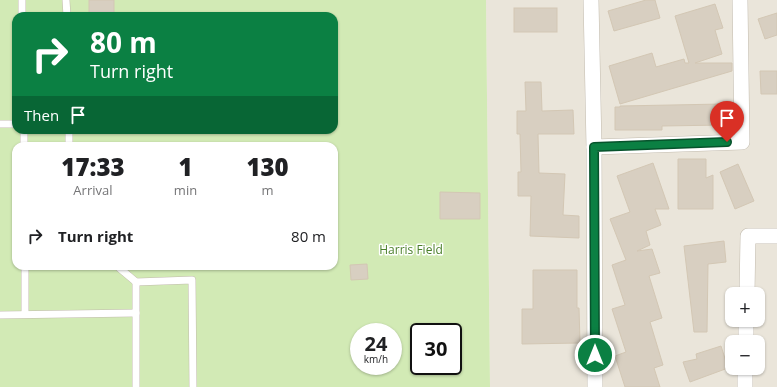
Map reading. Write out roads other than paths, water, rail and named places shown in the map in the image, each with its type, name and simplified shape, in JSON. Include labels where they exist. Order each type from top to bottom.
[{"type":"street","points":[[591,0],[594,147],[595,387]]},
{"type":"street","points":[[594,147],[742,142],[740,0]]},
{"type":"street","points":[[747,287],[748,236],[777,236]]},
{"type":"street","points":[[745,375],[745,387]]},
{"type":"lane","points":[[22,0],[22,12]]},
{"type":"lane","points":[[66,0],[67,12]]},
{"type":"lane","points":[[0,124],[12,124]]},
{"type":"lane","points":[[25,270],[25,314]]},
{"type":"lane","points":[[122,270],[136,282],[192,280],[193,387]]},
{"type":"lane","points":[[136,282],[136,387]]},
{"type":"lane","points":[[0,315],[136,313]]},
{"type":"park label","name":"Harris Field","points":[[411,249]]}]
